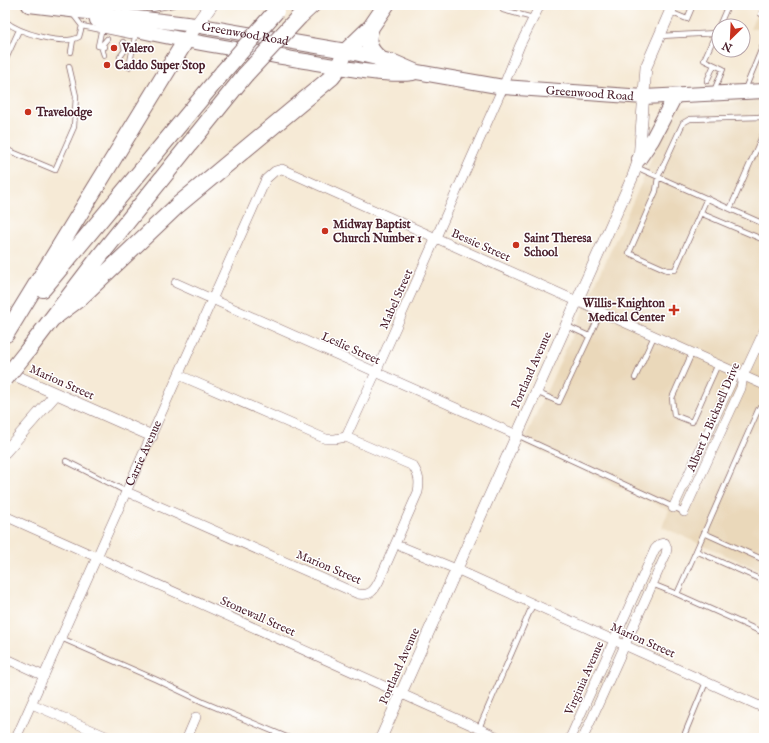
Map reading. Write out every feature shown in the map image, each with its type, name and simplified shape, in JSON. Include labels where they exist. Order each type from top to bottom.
[{"type":"highway","points":[[5,379],[99,257],[245,76],[299,17],[312,5]]},
{"type":"highway","points":[[53,318],[80,298],[178,205],[332,77],[346,51],[371,27],[386,5]]},
{"type":"highway","points":[[5,335],[222,72],[279,8]]},
{"type":"highway","points":[[371,27],[368,36],[369,45],[380,59]]},
{"type":"highway","points":[[5,335],[186,40]]},
{"type":"main road","name":"Greenwood Road","points":[[34,5],[70,11],[105,13],[195,25],[346,51],[394,62],[417,72]]},
{"type":"main road","points":[[186,40],[195,25],[211,5]]},
{"type":"main road","name":"Greenwood Road","points":[[70,11],[102,25],[136,33],[186,40],[338,67],[396,73],[417,72],[503,87],[644,97],[764,91]]},
{"type":"main road","points":[[638,163],[675,96]]},
{"type":"street","name":"Mabel Street","points":[[346,436],[437,238],[520,45],[540,5]]},
{"type":"street","name":"Portland Avenue","points":[[381,738],[638,163],[646,67],[671,8]]},
{"type":"street","name":"Bessie Street","points":[[275,171],[282,169],[764,385]]},
{"type":"street","name":"Carrie Avenue","points":[[16,738],[266,179],[275,171]]},
{"type":"street","name":"Leslie Street","points":[[176,283],[213,298],[517,435]]},
{"type":"street","name":"Albert L Bicknell Drive","points":[[673,508],[739,374],[760,351],[764,331]]},
{"type":"street","name":"Marion Street","points":[[5,371],[152,436]]},
{"type":"street","name":"Albert L Bicknell Drive","points":[[684,512],[741,388],[739,374]]},
{"type":"street","points":[[179,375],[326,439],[335,439],[346,436]]},
{"type":"street","points":[[5,452],[56,394]]},
{"type":"street","name":"Marion Street","points":[[127,492],[364,596],[374,590],[379,581],[418,492],[420,483],[418,474],[412,466],[346,436]]},
{"type":"street","name":"Stonewall Street","points":[[5,516],[500,738]]},
{"type":"street","name":"Virginia Avenue","points":[[570,738],[655,549],[660,544],[665,543],[667,548],[666,554],[583,738]]},
{"type":"street","name":"Marion Street","points":[[402,547],[764,708]]},
{"type":"street","points":[[5,658],[44,676]]},
{"type":"street","points":[[32,704],[110,738]]},
{"type":"street","points":[[187,738],[196,717]]},
{"type":"lane","points":[[151,5],[152,9],[173,5]]},
{"type":"lane","points":[[504,5],[503,10],[533,18]]},
{"type":"lane","points":[[671,8],[687,19],[693,5]]},
{"type":"lane","points":[[722,18],[728,5]]},
{"type":"lane","points":[[761,14],[764,7]]},
{"type":"lane","points":[[70,11],[82,26]]},
{"type":"lane","points":[[5,22],[19,30],[62,41],[73,40],[79,37],[82,26]]},
{"type":"lane","points":[[82,26],[102,25],[98,46],[103,47]]},
{"type":"lane","points":[[5,61],[19,30]]},
{"type":"lane","points":[[659,36],[711,32]]},
{"type":"lane","points":[[129,67],[136,33]]},
{"type":"lane","points":[[104,54],[103,47],[107,39]]},
{"type":"lane","points":[[71,52],[73,40]]},
{"type":"lane","points":[[120,57],[123,50],[123,42]]},
{"type":"lane","points":[[743,93],[764,43]]},
{"type":"lane","points":[[711,46],[704,60],[723,69],[712,94]]},
{"type":"lane","points":[[123,50],[132,52]]},
{"type":"lane","points":[[707,81],[714,64]]},
{"type":"lane","points":[[5,149],[55,170],[74,127],[76,96],[69,66]]},
{"type":"lane","points":[[706,198],[675,270],[667,270],[629,253],[656,191],[658,177],[683,123],[690,119],[764,117]]},
{"type":"lane","points":[[730,209],[764,132]]},
{"type":"lane","points":[[638,163],[658,177],[764,224]]},
{"type":"lane","points":[[700,212],[764,240]]},
{"type":"lane","points":[[536,392],[559,402],[601,312]]},
{"type":"lane","points":[[566,326],[589,336]]},
{"type":"lane","points":[[635,378],[654,336]]},
{"type":"lane","points":[[692,353],[672,398],[674,415],[692,422],[718,364]]},
{"type":"lane","points":[[676,594],[759,408],[764,410]]},
{"type":"lane","points":[[517,435],[684,512]]},
{"type":"lane","points":[[66,461],[127,492]]},
{"type":"lane","points":[[704,533],[764,560]]},
{"type":"lane","points":[[696,551],[764,581]]},
{"type":"lane","points":[[652,584],[764,633]]},
{"type":"lane","points":[[479,728],[533,604]]},
{"type":"lane","points":[[61,638],[203,702],[289,738]]},
{"type":"lane","points":[[683,738],[706,682]]},
{"type":"shaded area","points":[[760,5],[764,5],[764,29],[751,29]]},
{"type":"shaded area","name":"Willis-Knighton Medical Center","points":[[764,84],[764,572],[662,527],[669,510],[523,443],[644,177],[671,108],[755,101]]},
{"type":"place","name":"Valero","points":[[114,48]]},
{"type":"place","name":"Caddo Super Stop","points":[[107,65]]},
{"type":"place","name":"Travelodge","points":[[28,112]]},
{"type":"place","name":"Midway Baptist Church Number 1","points":[[325,231]]},
{"type":"place","name":"Saint Theresa School","points":[[516,245]]},
{"type":"place","name":"Willis-Knighton Medical Center","points":[[674,310]]}]
